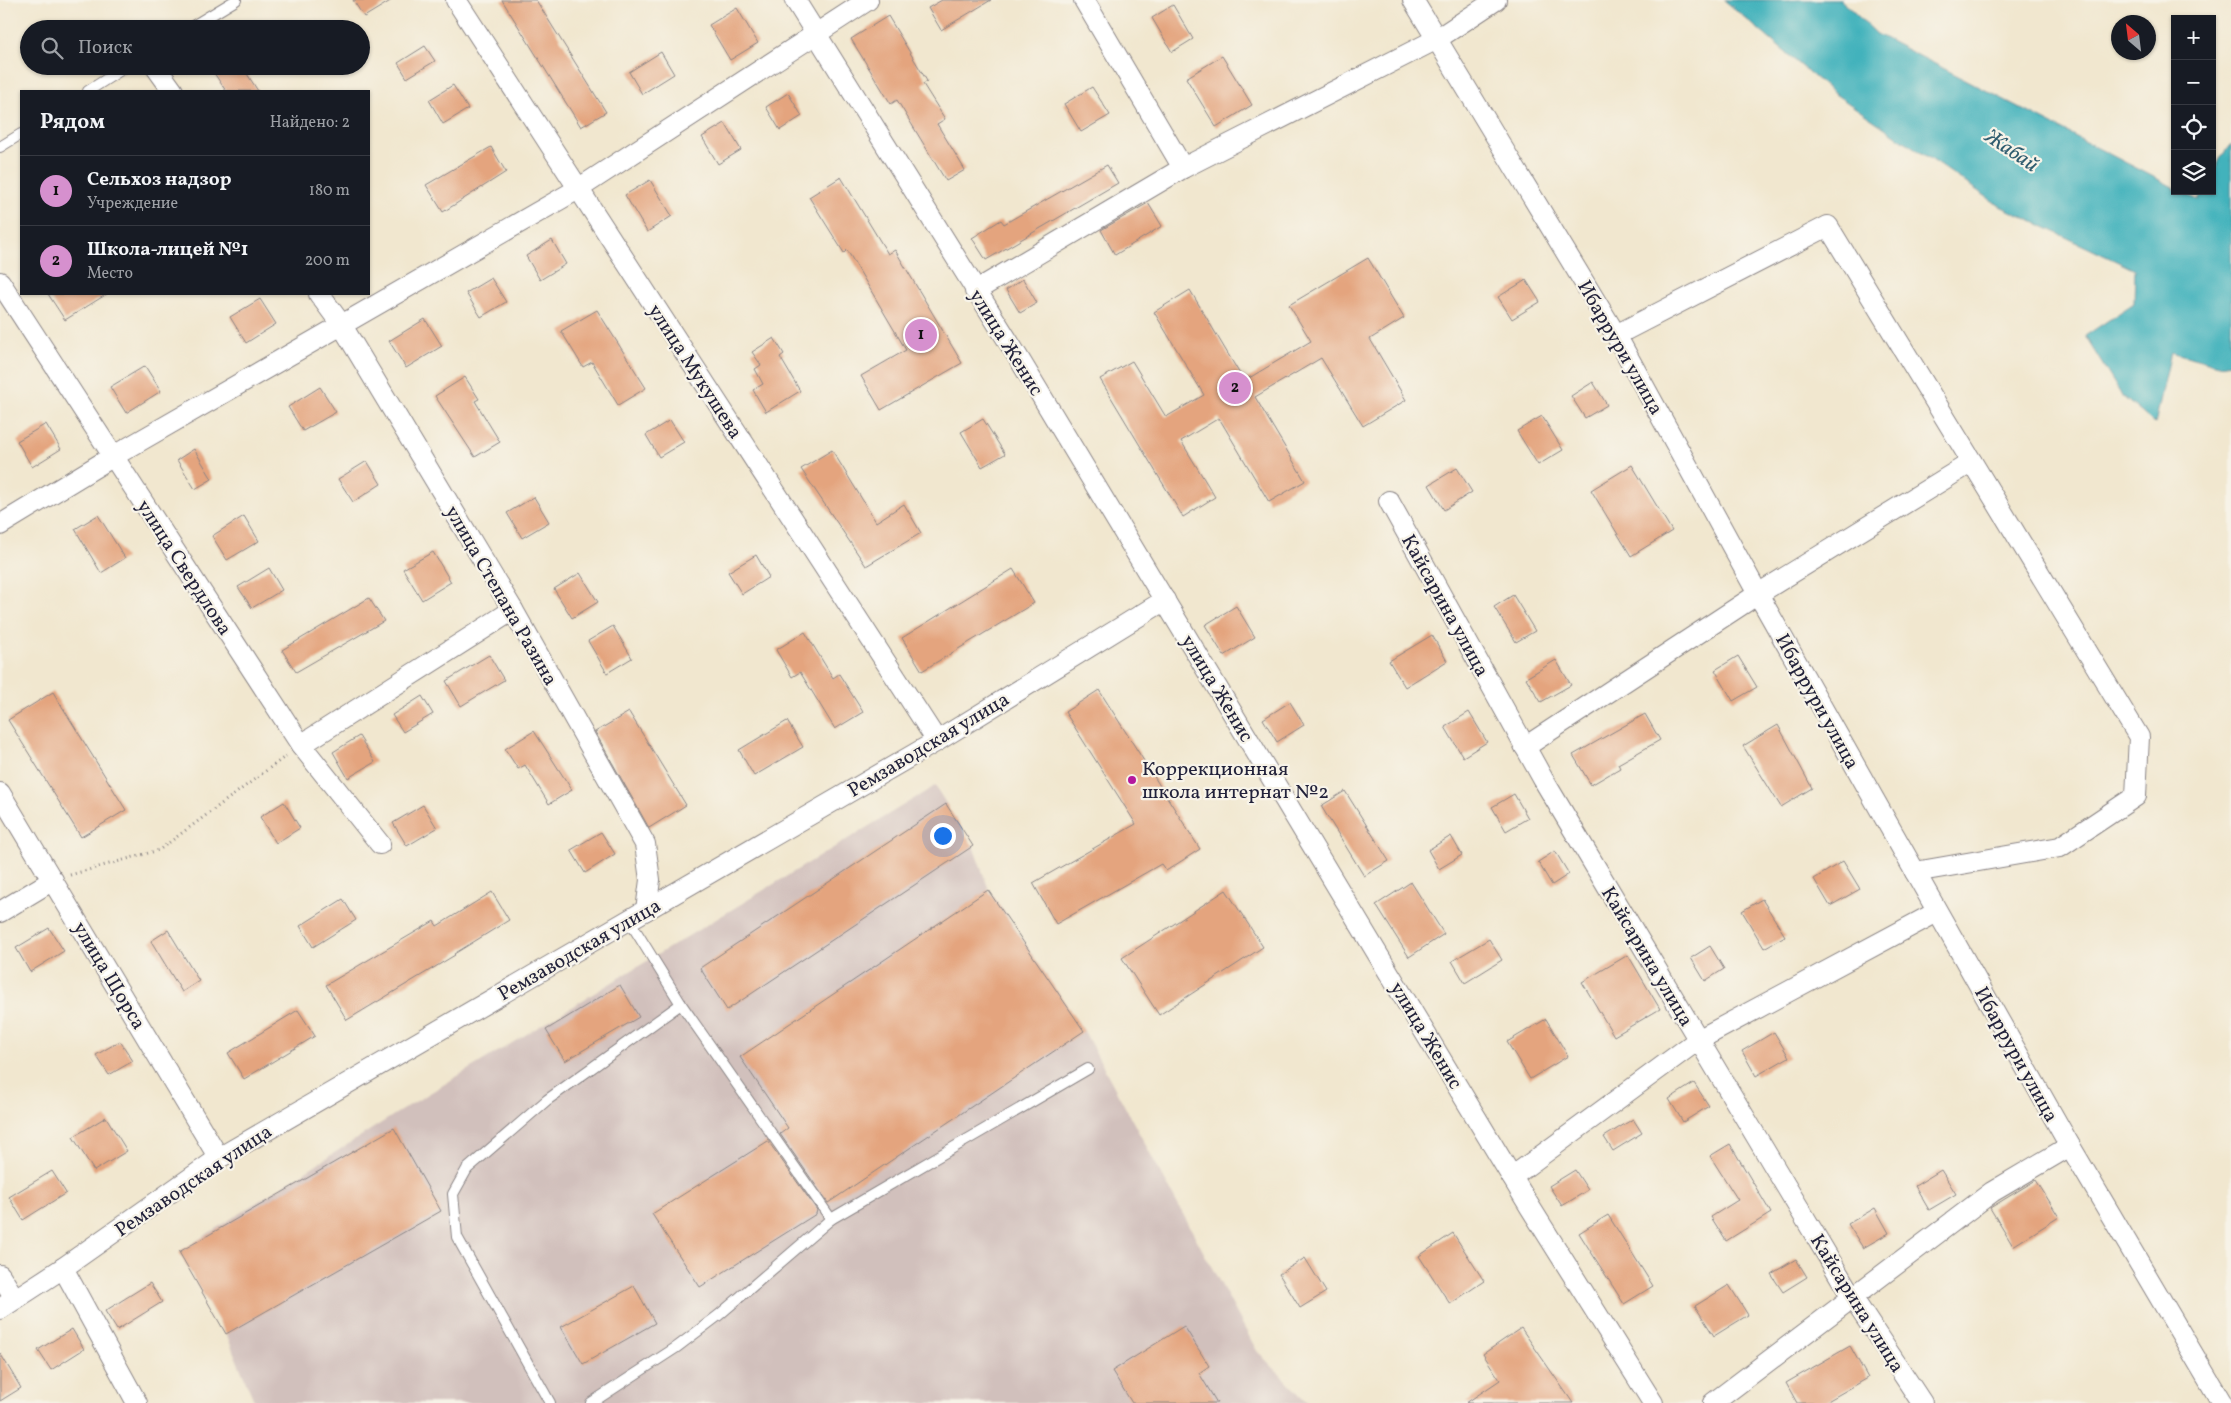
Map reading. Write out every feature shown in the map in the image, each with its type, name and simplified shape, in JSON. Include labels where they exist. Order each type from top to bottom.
[{"type":"street","name":"улица Мукушева","points":[[456,0],[937,741]]},
{"type":"street","name":"улица Женис","points":[[795,0],[975,291],[1018,357],[1512,1177],[1653,1403]]},
{"type":"street","points":[[0,525],[112,457],[578,189],[868,0]]},
{"type":"street","points":[[1084,0],[1183,168]]},
{"type":"street","name":"Ибаррури улица","points":[[1412,0],[1616,335],[1758,594],[2070,1146],[2222,1403]]},
{"type":"street","points":[[975,291],[1183,168],[1437,39],[1496,0]]},
{"type":"street","points":[[161,75],[172,90]]},
{"type":"street","points":[[1616,335],[1828,226],[2139,737],[2136,796],[2060,847],[1915,872]]},
{"type":"street","name":"улица Свердлова","points":[[0,282],[301,745],[380,844]]},
{"type":"street","name":"улица Степана Разина","points":[[320,295],[341,324],[513,610],[645,844],[650,880],[646,910]]},
{"type":"street","points":[[1525,747],[1758,594],[1972,462]]},
{"type":"street","name":"Кайсарина улица","points":[[1389,500],[1525,747],[1852,1297],[1922,1403]]},
{"type":"street","name":"Ремзаводская улица","points":[[8,1304],[63,1268],[219,1158],[937,741],[1165,600]]},
{"type":"street","points":[[301,745],[513,610]]},
{"type":"street","name":"улица Щорса","points":[[0,793],[219,1158]]},
{"type":"street","points":[[0,912],[53,880]]},
{"type":"street","points":[[1512,1177],[1698,1040],[1938,912]]},
{"type":"street","points":[[1713,1403],[1992,1192],[2070,1146]]},
{"type":"street","points":[[63,1268],[137,1403]]},
{"type":"street","points":[[0,1276],[8,1304]]},
{"type":"lane","points":[[203,20],[236,0]]},
{"type":"lane","points":[[90,90],[113,75]]},
{"type":"lane","points":[[0,147],[20,135]]},
{"type":"lane","points":[[629,920],[681,1004],[831,1219]]},
{"type":"lane","points":[[550,1403],[457,1236],[453,1194],[467,1169],[547,1100],[681,1004]]},
{"type":"lane","points":[[591,1403],[684,1342],[831,1219],[1088,1069]]},
{"type":"path","points":[[53,880],[160,850],[301,745]]},
{"type":"shaded area","points":[[935,786],[973,846],[989,890],[1084,1031],[1257,1351],[1308,1403],[255,1403],[226,1334],[179,1252],[397,1113]]},
{"type":"water","name":"Жабай","points":[[1724,0],[1841,0],[1877,34],[2171,186],[2171,195],[2188,195],[2198,200],[2201,195],[2216,195],[2216,169],[2231,144],[2231,363],[2219,365],[2171,352],[2155,424],[2122,396],[2085,336],[2134,303],[2135,270],[2000,206],[1832,92]]},
{"type":"building","points":[[353,0],[392,0],[364,17]]},
{"type":"building","points":[[502,0],[536,0],[606,112],[581,127]]},
{"type":"building","points":[[942,0],[991,0],[941,30],[928,8]]},
{"type":"building","points":[[1173,5],[1193,39],[1172,52],[1152,18]]},
{"type":"building","points":[[737,8],[758,43],[730,60],[709,25]]},
{"type":"building","points":[[888,16],[927,81],[923,84],[945,119],[937,124],[965,170],[946,181],[897,100],[891,104],[851,39]]},
{"type":"building","points":[[425,46],[435,61],[407,78],[398,63]]},
{"type":"building","points":[[661,52],[674,74],[642,94],[629,72]]},
{"type":"building","points":[[1222,56],[1252,105],[1216,127],[1186,78]]},
{"type":"building","points":[[215,75],[248,75],[257,90],[225,90]]},
{"type":"building","points":[[453,85],[468,109],[443,124],[429,100]]},
{"type":"building","points":[[1092,87],[1110,115],[1081,132],[1064,104]]},
{"type":"building","points":[[788,93],[802,116],[780,130],[766,107]]},
{"type":"building","points":[[725,123],[741,150],[718,164],[702,137]]},
{"type":"building","points":[[491,147],[506,172],[443,212],[426,185]]},
{"type":"building","points":[[1107,165],[1118,183],[986,260],[972,238],[1001,220],[1004,224]]},
{"type":"building","points":[[841,177],[888,254],[895,250],[962,363],[881,410],[861,376],[906,350],[847,250],[844,253],[809,197]]},
{"type":"building","points":[[650,180],[672,216],[647,232],[625,195]]},
{"type":"building","points":[[1148,203],[1162,226],[1115,255],[1101,230]]},
{"type":"building","points":[[552,240],[566,264],[540,280],[526,256]]},
{"type":"building","points":[[1368,258],[1404,318],[1370,339],[1406,400],[1363,426],[1321,358],[1255,397],[1305,481],[1269,502],[1219,418],[1181,441],[1215,497],[1183,517],[1100,379],[1132,361],[1166,417],[1204,395],[1154,312],[1190,290],[1244,381],[1311,341],[1289,305]]},
{"type":"building","points":[[491,278],[506,302],[481,317],[466,293]]},
{"type":"building","points":[[1023,279],[1037,303],[1020,313],[1006,290]]},
{"type":"building","points":[[1526,280],[1540,302],[1512,319],[1498,297]]},
{"type":"building","points":[[49,295],[105,295],[65,320]]},
{"type":"building","points":[[260,299],[276,324],[246,343],[230,317]]},
{"type":"building","points":[[597,310],[646,388],[618,405],[592,362],[583,367],[561,331]]},
{"type":"building","points":[[425,319],[442,346],[406,368],[389,341]]},
{"type":"building","points":[[774,338],[784,354],[780,357],[800,391],[766,412],[753,390],[763,384],[755,369],[761,365],[752,352]]},
{"type":"building","points":[[145,366],[161,391],[126,413],[110,387]]},
{"type":"building","points":[[465,377],[479,399],[475,401],[500,442],[475,457],[435,396]]},
{"type":"building","points":[[1593,382],[1607,405],[1585,418],[1571,396]]},
{"type":"building","points":[[320,387],[336,412],[303,431],[288,407]]},
{"type":"building","points":[[1542,416],[1563,450],[1538,465],[1517,431]]},
{"type":"building","points":[[983,419],[1005,454],[982,467],[961,432]]},
{"type":"building","points":[[670,420],[684,442],[659,457],[646,435]]},
{"type":"building","points":[[46,424],[61,449],[32,467],[17,441]]},
{"type":"building","points":[[194,449],[212,479],[195,489],[177,460]]},
{"type":"building","points":[[832,450],[876,522],[904,504],[921,533],[866,566],[801,469]]},
{"type":"building","points":[[367,461],[381,484],[353,502],[338,479]]},
{"type":"building","points":[[1632,465],[1672,531],[1631,556],[1591,490]]},
{"type":"building","points":[[1457,468],[1472,492],[1444,510],[1429,485]]},
{"type":"building","points":[[534,497],[549,522],[522,538],[507,513]]},
{"type":"building","points":[[98,515],[125,558],[101,573],[75,529]]},
{"type":"building","points":[[244,516],[259,541],[227,560],[212,536]]},
{"type":"building","points":[[433,552],[451,582],[422,600],[403,569]]},
{"type":"building","points":[[756,555],[769,577],[742,594],[728,572]]},
{"type":"building","points":[[269,568],[282,590],[252,608],[238,587]]},
{"type":"building","points":[[1013,569],[1034,603],[922,671],[902,638]]},
{"type":"building","points":[[580,573],[598,602],[572,618],[554,589]]},
{"type":"building","points":[[1513,595],[1535,631],[1516,642],[1494,607]]},
{"type":"building","points":[[369,598],[384,621],[296,672],[282,650]]},
{"type":"building","points":[[1236,606],[1255,637],[1224,656],[1205,625]]},
{"type":"building","points":[[613,626],[632,658],[607,673],[588,641]]},
{"type":"building","points":[[805,632],[833,678],[839,674],[863,712],[835,729],[800,672],[792,677],[776,650]]},
{"type":"building","points":[[1432,635],[1447,661],[1405,687],[1389,661]]},
{"type":"building","points":[[489,655],[504,680],[461,706],[446,681]]},
{"type":"building","points":[[1738,656],[1757,687],[1733,701],[1715,670]]},
{"type":"building","points":[[1556,660],[1571,685],[1541,702],[1526,678]]},
{"type":"building","points":[[1099,690],[1200,849],[1166,871],[1161,864],[1056,924],[1033,883],[1136,824],[1065,712]]},
{"type":"building","points":[[53,692],[126,810],[81,837],[8,720]]},
{"type":"building","points":[[422,696],[433,714],[403,732],[392,715]]},
{"type":"building","points":[[1290,702],[1304,725],[1277,742],[1263,719]]},
{"type":"building","points":[[629,712],[686,805],[649,828],[595,732]]},
{"type":"building","points":[[1469,712],[1487,742],[1463,757],[1445,727]]},
{"type":"building","points":[[1645,714],[1660,740],[1618,764],[1620,768],[1591,785],[1573,755]]},
{"type":"building","points":[[787,721],[803,747],[754,776],[739,750]]},
{"type":"building","points":[[1778,725],[1812,788],[1781,807],[1743,746]]},
{"type":"building","points":[[534,731],[572,790],[549,804],[525,765],[518,769],[505,749]]},
{"type":"building","points":[[359,736],[375,762],[348,778],[333,752]]},
{"type":"building","points":[[1345,791],[1389,861],[1364,876],[1321,806]]},
{"type":"building","points":[[1514,794],[1528,818],[1506,831],[1492,807]]},
{"type":"building","points":[[284,802],[300,828],[276,843],[260,817]]},
{"type":"building","points":[[946,804],[973,846],[727,1010],[700,968]]},
{"type":"building","points":[[423,805],[437,828],[407,846],[393,823]]},
{"type":"building","points":[[601,832],[615,854],[585,873],[571,850]]},
{"type":"building","points":[[1451,836],[1462,855],[1439,869],[1428,850]]},
{"type":"building","points":[[1555,851],[1569,874],[1552,885],[1538,862]]},
{"type":"building","points":[[1843,861],[1860,889],[1830,906],[1814,879]]},
{"type":"building","points":[[1411,882],[1444,934],[1409,957],[1376,905]]},
{"type":"building","points":[[988,890],[1084,1031],[828,1203],[780,1134],[788,1128],[740,1057]]},
{"type":"building","points":[[1226,890],[1263,947],[1159,1015],[1122,958]]},
{"type":"building","points":[[492,892],[509,920],[347,1020],[326,985],[434,921],[437,926]]},
{"type":"building","points":[[343,899],[356,920],[313,947],[300,926]]},
{"type":"building","points":[[1762,899],[1785,936],[1764,948],[1742,911]]},
{"type":"building","points":[[49,928],[64,951],[30,972],[16,948]]},
{"type":"building","points":[[168,930],[199,981],[182,992],[151,941]]},
{"type":"building","points":[[1489,939],[1502,960],[1465,983],[1452,961]]},
{"type":"building","points":[[1710,946],[1724,969],[1705,981],[1691,958]]},
{"type":"building","points":[[1628,955],[1660,1009],[1614,1036],[1582,982]]},
{"type":"building","points":[[620,985],[639,1017],[565,1061],[546,1030]]},
{"type":"building","points":[[298,1010],[315,1036],[244,1079],[228,1053]]},
{"type":"building","points":[[1546,1019],[1568,1056],[1530,1079],[1507,1042]]},
{"type":"building","points":[[1774,1032],[1789,1057],[1756,1076],[1742,1051]]},
{"type":"building","points":[[120,1041],[133,1061],[109,1075],[96,1055]]},
{"type":"building","points":[[1694,1083],[1709,1106],[1683,1122],[1669,1099]]},
{"type":"building","points":[[106,1117],[127,1151],[94,1171],[73,1137]]},
{"type":"building","points":[[1633,1119],[1642,1133],[1613,1151],[1604,1137]]},
{"type":"building","points":[[394,1128],[441,1211],[226,1334],[179,1252]]},
{"type":"building","points":[[768,1141],[817,1210],[816,1214],[700,1287],[652,1214]]},
{"type":"building","points":[[1730,1144],[1771,1213],[1726,1241],[1711,1217],[1738,1200],[1710,1156]]},
{"type":"building","points":[[1575,1170],[1588,1190],[1562,1206],[1549,1186]]},
{"type":"building","points":[[1941,1170],[1956,1194],[1929,1210],[1915,1186]]},
{"type":"building","points":[[52,1171],[66,1193],[23,1220],[9,1197]]},
{"type":"building","points":[[2036,1180],[2059,1217],[2013,1246],[1990,1208]]},
{"type":"building","points":[[1875,1208],[1889,1233],[1863,1248],[1848,1224]]},
{"type":"building","points":[[1608,1215],[1653,1286],[1624,1304],[1579,1233]]},
{"type":"building","points":[[1453,1233],[1484,1281],[1450,1304],[1419,1256]]},
{"type":"building","points":[[1305,1258],[1326,1292],[1300,1308],[1279,1274]]},
{"type":"building","points":[[1796,1259],[1807,1277],[1783,1292],[1771,1274]]},
{"type":"building","points":[[150,1283],[162,1302],[117,1330],[105,1311]]},
{"type":"building","points":[[1729,1285],[1748,1315],[1714,1336],[1695,1306]]},
{"type":"building","points":[[634,1286],[655,1323],[583,1364],[561,1327]]},
{"type":"building","points":[[1184,1326],[1209,1366],[1199,1373],[1217,1403],[1132,1403],[1112,1371]]},
{"type":"building","points":[[1521,1328],[1573,1403],[1466,1403],[1500,1380],[1483,1354]]},
{"type":"building","points":[[72,1329],[84,1349],[51,1370],[38,1350]]},
{"type":"building","points":[[1850,1346],[1868,1378],[1824,1403],[1797,1403],[1786,1383]]},
{"type":"building","points":[[0,1353],[21,1388],[0,1401]]},
{"type":"place","name":"Сельхоз надзор","points":[[921,335]]},
{"type":"place","name":"Школа-лицей №1","points":[[1235,388]]},
{"type":"place","name":"Коррекционная школа интернат №2","points":[[1132,780]]}]
